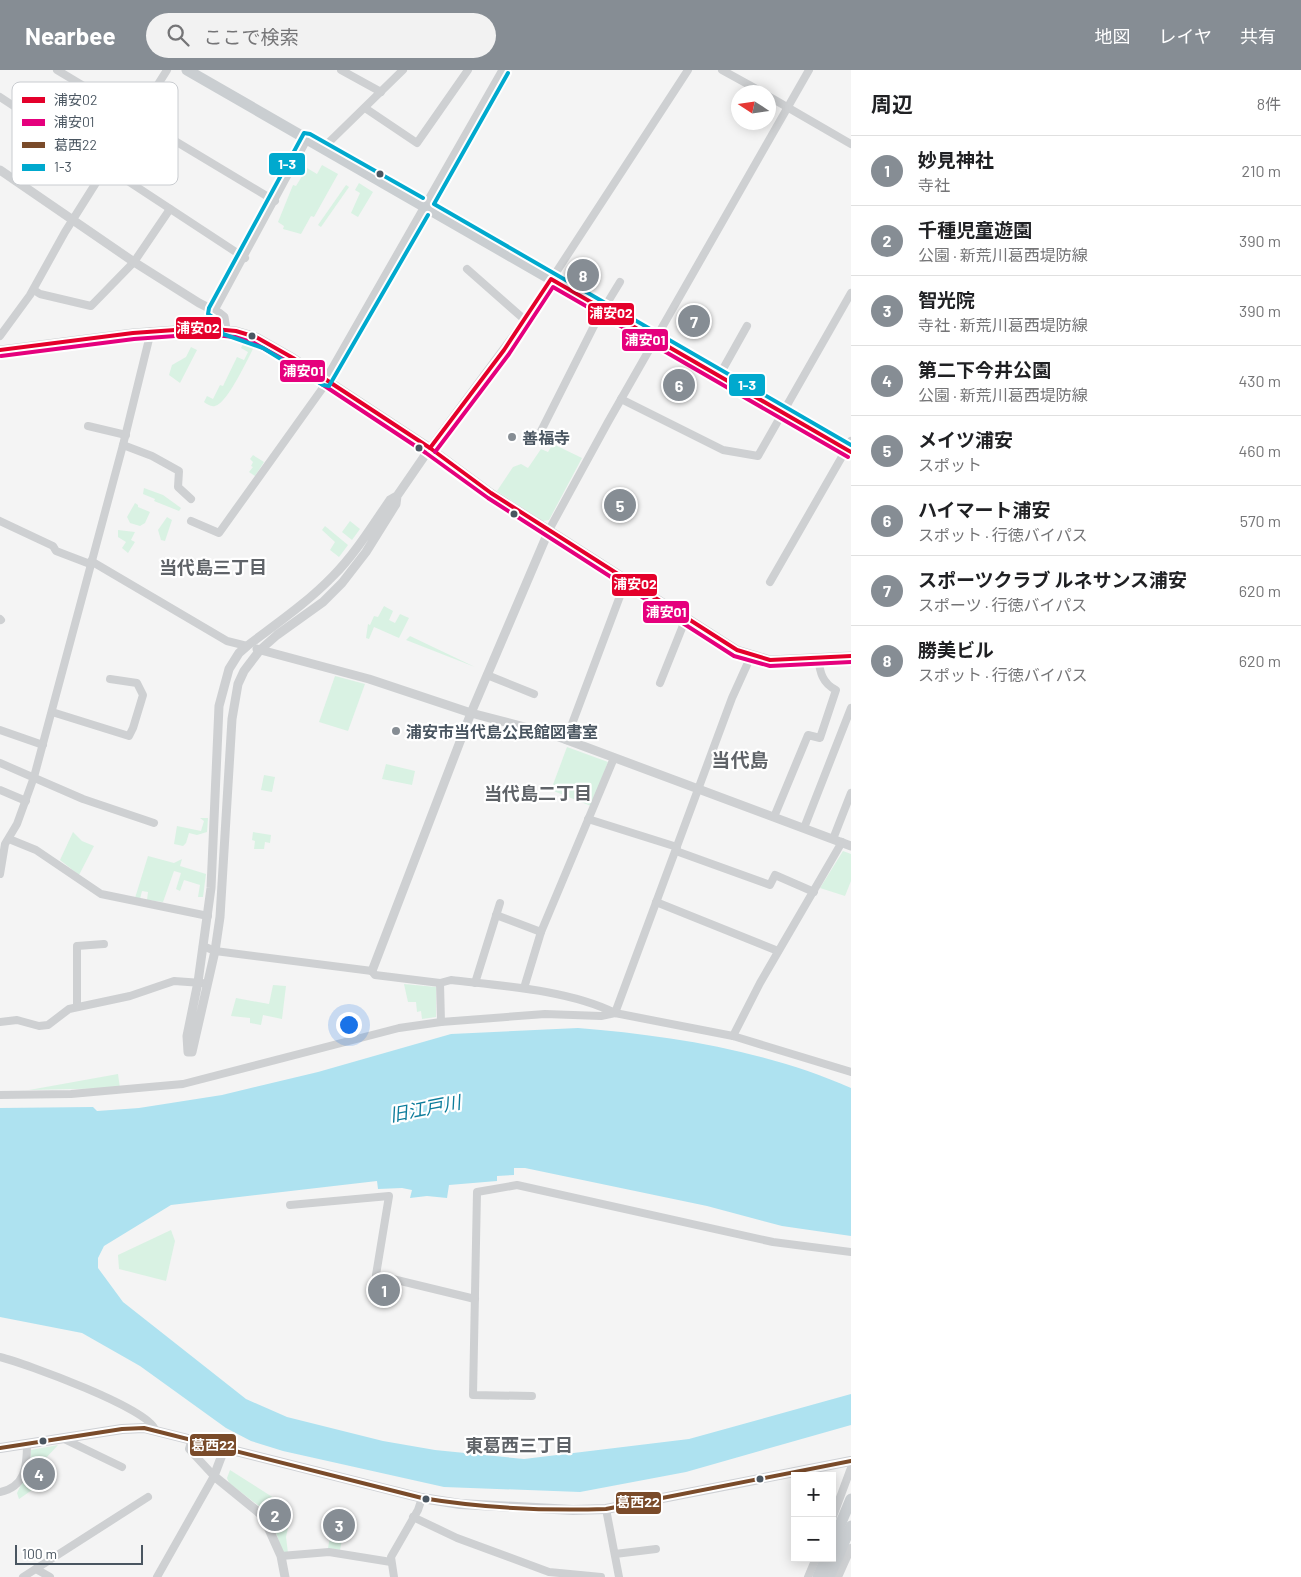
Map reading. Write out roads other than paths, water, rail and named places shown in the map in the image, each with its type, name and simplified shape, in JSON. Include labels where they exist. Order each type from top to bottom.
[{"type":"main road","points":[[187,70],[655,340],[782,412],[849,447]]},
{"type":"main road","points":[[0,1448],[122,1429],[155,1430],[422,1498],[468,1504],[574,1510],[606,1509],[851,1461]]},
{"type":"main road","points":[[836,1535],[851,1499]]},
{"type":"main road","points":[[829,1577],[851,1526]]},
{"type":"main road","points":[[818,1577],[824,1562]]},
{"type":"street","points":[[57,70],[77,82]]},
{"type":"street","points":[[160,82],[167,70]]},
{"type":"street","points":[[341,70],[381,92]]},
{"type":"street","points":[[323,148],[403,70]]},
{"type":"street","points":[[365,108],[417,143],[468,70]]},
{"type":"street","points":[[191,522],[219,533],[322,389],[424,206],[503,70]]},
{"type":"street","points":[[397,496],[396,504],[366,552],[337,589],[323,602],[277,635],[260,650],[244,671],[234,698],[223,890],[215,951],[202,983],[187,1036],[188,1052],[192,1052],[195,1047],[202,983],[203,946],[208,916],[219,706],[229,669],[247,646],[307,600],[333,576],[354,552],[390,500],[397,496],[524,320],[688,70]]},
{"type":"street","points":[[722,70],[749,85]]},
{"type":"street","points":[[372,971],[471,713],[549,530],[621,399],[809,70]]},
{"type":"street","points":[[0,97],[12,105]]},
{"type":"street","points":[[776,100],[851,144]]},
{"type":"street","points":[[214,311],[245,258],[307,139]]},
{"type":"street","points":[[178,143],[275,201]]},
{"type":"street","points":[[0,170],[12,178]]},
{"type":"street","points":[[22,185],[134,262],[224,317],[226,329]]},
{"type":"street","points":[[0,336],[34,290],[72,219],[94,185]]},
{"type":"street","points":[[133,185],[245,258]]},
{"type":"street","points":[[34,290],[40,294],[87,307],[91,306],[134,262],[170,209]]},
{"type":"street","points":[[467,269],[524,320]]},
{"type":"street","points":[[541,431],[603,309],[620,282]]},
{"type":"street","points":[[621,399],[723,450],[758,456],[851,293]]},
{"type":"street","points":[[719,376],[747,326]]},
{"type":"street","points":[[0,350],[151,331],[203,328],[226,329],[246,333],[266,341],[430,448],[491,493],[737,650],[751,656],[770,660],[851,656]]},
{"type":"street","points":[[0,874],[5,844],[26,801],[43,745],[126,435],[151,331]]},
{"type":"street","points":[[88,426],[126,435]]},
{"type":"street","points":[[123,445],[152,456],[180,471],[178,487],[191,499]]},
{"type":"street","points":[[770,582],[849,447]]},
{"type":"street","points":[[0,521],[53,546],[56,551],[91,562],[227,640],[369,679],[471,713],[566,740],[847,844],[814,892],[778,952],[733,1036]]},
{"type":"street","points":[[566,740],[626,580]]},
{"type":"street","points":[[660,683],[686,618]]},
{"type":"street","points":[[615,1014],[732,698],[751,656]]},
{"type":"street","points":[[774,817],[808,735],[820,738],[836,690],[828,686],[820,674],[818,658]]},
{"type":"street","points":[[487,676],[534,694]]},
{"type":"street","points":[[52,712],[128,736],[134,728],[143,695],[137,683],[110,679]]},
{"type":"street","points":[[804,828],[851,708]]},
{"type":"street","points":[[0,730],[43,745]]},
{"type":"street","points":[[524,988],[541,932],[614,758]]},
{"type":"street","points":[[0,764],[83,799],[154,823]]},
{"type":"street","points":[[0,790],[26,801]]},
{"type":"street","points":[[833,839],[851,793]]},
{"type":"street","points":[[588,819],[676,849],[770,886],[775,876],[814,892]]},
{"type":"street","points":[[9,839],[36,850],[101,894],[208,916]]},
{"type":"street","points":[[656,902],[778,952]]},
{"type":"street","points":[[475,983],[500,903]]},
{"type":"street","points":[[496,915],[541,932]]},
{"type":"street","points":[[77,1007],[77,946],[104,944]]},
{"type":"street","points":[[203,946],[215,951],[372,971],[374,975],[440,983],[451,980],[524,988],[599,1006],[615,1014],[733,1036],[851,1072]]},
{"type":"street","points":[[0,1022],[17,1020],[39,1026],[48,1025],[69,1009],[130,996],[174,981],[202,983]]},
{"type":"street","points":[[440,983],[441,1022]]},
{"type":"street","points":[[0,1095],[79,1094],[183,1084],[399,1028],[441,1022],[528,1015],[600,1016],[615,1014]]},
{"type":"street","points":[[532,1396],[474,1395],[477,1192],[518,1185],[773,1242],[851,1252]]},
{"type":"street","points":[[290,1204],[389,1196],[376,1275],[475,1299]]},
{"type":"street","points":[[0,1356],[47,1371],[123,1406],[151,1423],[155,1430]]},
{"type":"street","points":[[64,1439],[122,1467]]},
{"type":"street","points":[[192,1439],[189,1449],[214,1476],[263,1516],[281,1556],[285,1577]]},
{"type":"street","points":[[0,1492],[14,1488],[18,1484],[26,1465],[27,1444]]},
{"type":"street","points":[[157,1577],[214,1476],[225,1448]]},
{"type":"street","points":[[833,1517],[851,1468]]},
{"type":"street","points":[[23,1577],[148,1497]]},
{"type":"street","points":[[394,1577],[391,1562],[396,1544],[413,1517],[422,1498]]},
{"type":"street","points":[[606,1509],[619,1577]]},
{"type":"street","points":[[413,1517],[457,1538],[549,1572],[601,1577]]},
{"type":"street","points":[[615,1554],[656,1549]]},
{"type":"street","points":[[838,1577],[851,1549]]},
{"type":"street","points":[[281,1556],[329,1552],[391,1562]]},
{"type":"street","points":[[808,1577],[814,1562]]},
{"type":"street","points":[[36,1569],[50,1577]]},
{"type":"water","name":"旧江戸川","points":[[578,1028],[647,1035],[717,1047],[786,1064],[851,1088],[851,1236],[782,1226],[707,1206],[525,1168],[514,1168],[514,1175],[497,1176],[497,1181],[449,1185],[447,1198],[427,1196],[410,1198],[412,1190],[402,1188],[378,1189],[377,1181],[171,1205],[104,1246],[98,1258],[98,1268],[123,1302],[246,1399],[287,1417],[383,1441],[435,1450],[524,1459],[689,1439],[851,1394],[851,1425],[686,1472],[580,1492],[444,1487],[283,1451],[251,1441],[226,1428],[140,1366],[82,1333],[0,1317],[0,1108],[93,1107],[97,1111],[139,1108],[222,1095],[318,1072],[451,1034]]},
{"type":"place","name":"勝美ビル","points":[[583,275]]},
{"type":"place","name":"スポーツクラブ ルネサンス浦安","points":[[694,321]]},
{"type":"place","name":"ハイマート浦安","points":[[679,385]]},
{"type":"place","name":"善福寺","points":[[512,437]]},
{"type":"place","name":"メイツ浦安","points":[[620,505]]},
{"type":"place","name":"浦安市当代島公民館図書室","points":[[396,731]]},
{"type":"place","name":"妙見神社","points":[[384,1290]]},
{"type":"place","name":"第二下今井公園","points":[[39,1474]]},
{"type":"place","name":"千種児童遊園","points":[[275,1515]]},
{"type":"place","name":"智光院","points":[[339,1525]]},
{"type":"district","name":"当代島三丁目","points":[[213,567]]},
{"type":"district","name":"当代島","points":[[740,759]]},
{"type":"district","name":"当代島二丁目","points":[[538,793]]},
{"type":"district","name":"東葛西三丁目","points":[[519,1445]]}]
